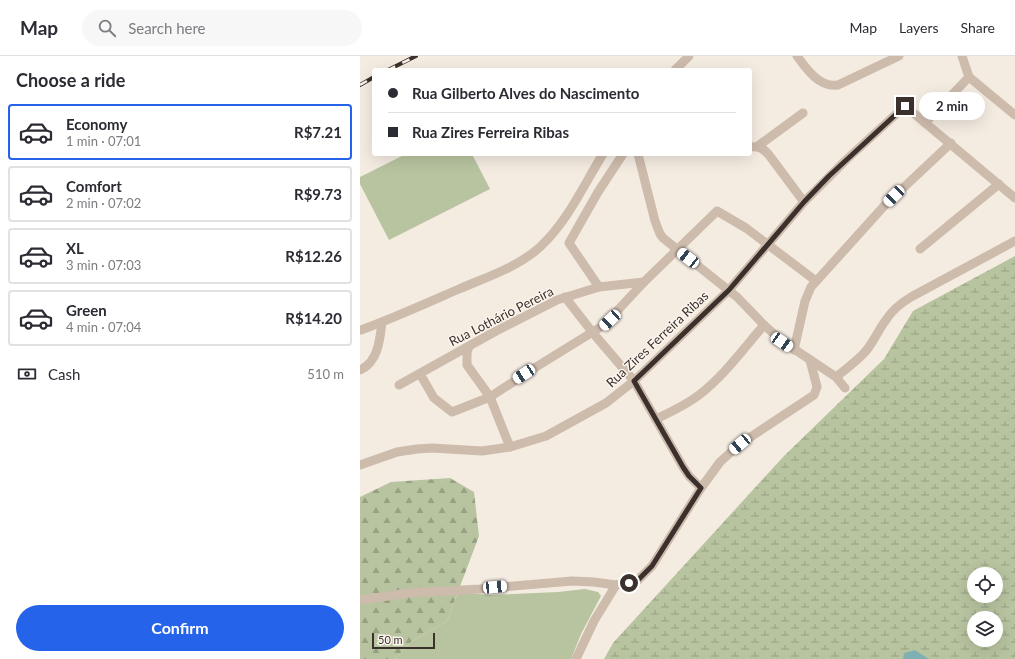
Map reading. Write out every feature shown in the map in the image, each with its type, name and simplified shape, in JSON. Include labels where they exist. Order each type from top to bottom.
[{"type":"street","points":[[677,68],[689,56]]},
{"type":"street","points":[[797,56],[821,82],[832,86],[838,85],[899,56]]},
{"type":"street","points":[[962,56],[969,77],[1015,114]]},
{"type":"street","points":[[969,77],[925,123],[951,143],[1015,198]]},
{"type":"street","name":"Rua Zires Ferreira Ribas","points":[[360,465],[397,452],[418,449],[432,448],[482,451],[510,447],[546,436],[567,426],[606,403],[634,381],[729,290],[804,202],[838,167],[905,106],[925,123]]},
{"type":"street","points":[[754,146],[803,113]]},
{"type":"street","points":[[794,350],[805,300],[811,287],[885,205],[951,143]]},
{"type":"street","points":[[754,146],[764,149],[804,202]]},
{"type":"street","points":[[361,330],[495,274],[534,252],[551,236],[571,210],[602,156]]},
{"type":"street","points":[[599,287],[569,243],[621,156]]},
{"type":"street","points":[[639,156],[658,228],[663,238],[742,301],[782,342],[836,376],[845,388]]},
{"type":"street","points":[[920,249],[999,184]]},
{"type":"street","points":[[420,374],[434,398],[452,412],[490,397],[536,366],[593,333],[610,320],[644,282],[717,211],[746,228],[816,281]]},
{"type":"street","points":[[836,376],[865,352],[877,335],[884,321],[900,304],[911,296],[1015,241]]},
{"type":"street","name":"Rua Lothário Pereira","points":[[399,385],[469,346],[565,297],[599,287],[644,282]]},
{"type":"street","points":[[565,297],[593,333],[634,381],[683,467],[689,476],[701,488]]},
{"type":"street","points":[[360,370],[366,368],[373,360],[380,338],[382,322]]},
{"type":"street","points":[[656,419],[682,406],[710,386],[764,325]]},
{"type":"street","points":[[469,346],[467,352],[467,366],[490,397],[510,447]]},
{"type":"street","points":[[360,600],[408,593],[480,589],[572,581],[616,585],[638,580],[649,570],[670,540],[701,488],[720,462],[740,444],[814,395],[817,387],[810,360]]},
{"type":"street","points":[[576,659],[594,621],[616,585]]},
{"type":"green space","points":[[402,156],[473,156],[490,189],[389,240],[360,184],[360,177]]},
{"type":"green space","points":[[1015,256],[1015,659],[604,659],[613,643],[784,456],[884,359],[913,311]]},
{"type":"green space","points":[[450,478],[474,492],[479,536],[447,621],[411,642],[395,659],[360,659],[360,497],[391,482]]},
{"type":"green space","points":[[585,589],[598,592],[601,596],[581,634],[571,659],[395,659],[411,642],[447,621],[458,592],[491,595],[558,592]]},
{"type":"water","points":[[915,650],[929,659],[903,659],[904,653]]},
{"type":"railway","points":[[392,68],[416,56]]},
{"type":"railway","points":[[360,85],[372,78]]},
{"type":"route","points":[[629,583],[638,580],[652,566],[670,540],[701,488],[689,476],[683,467],[634,381],[729,290],[804,202],[829,176],[905,106]]}]
